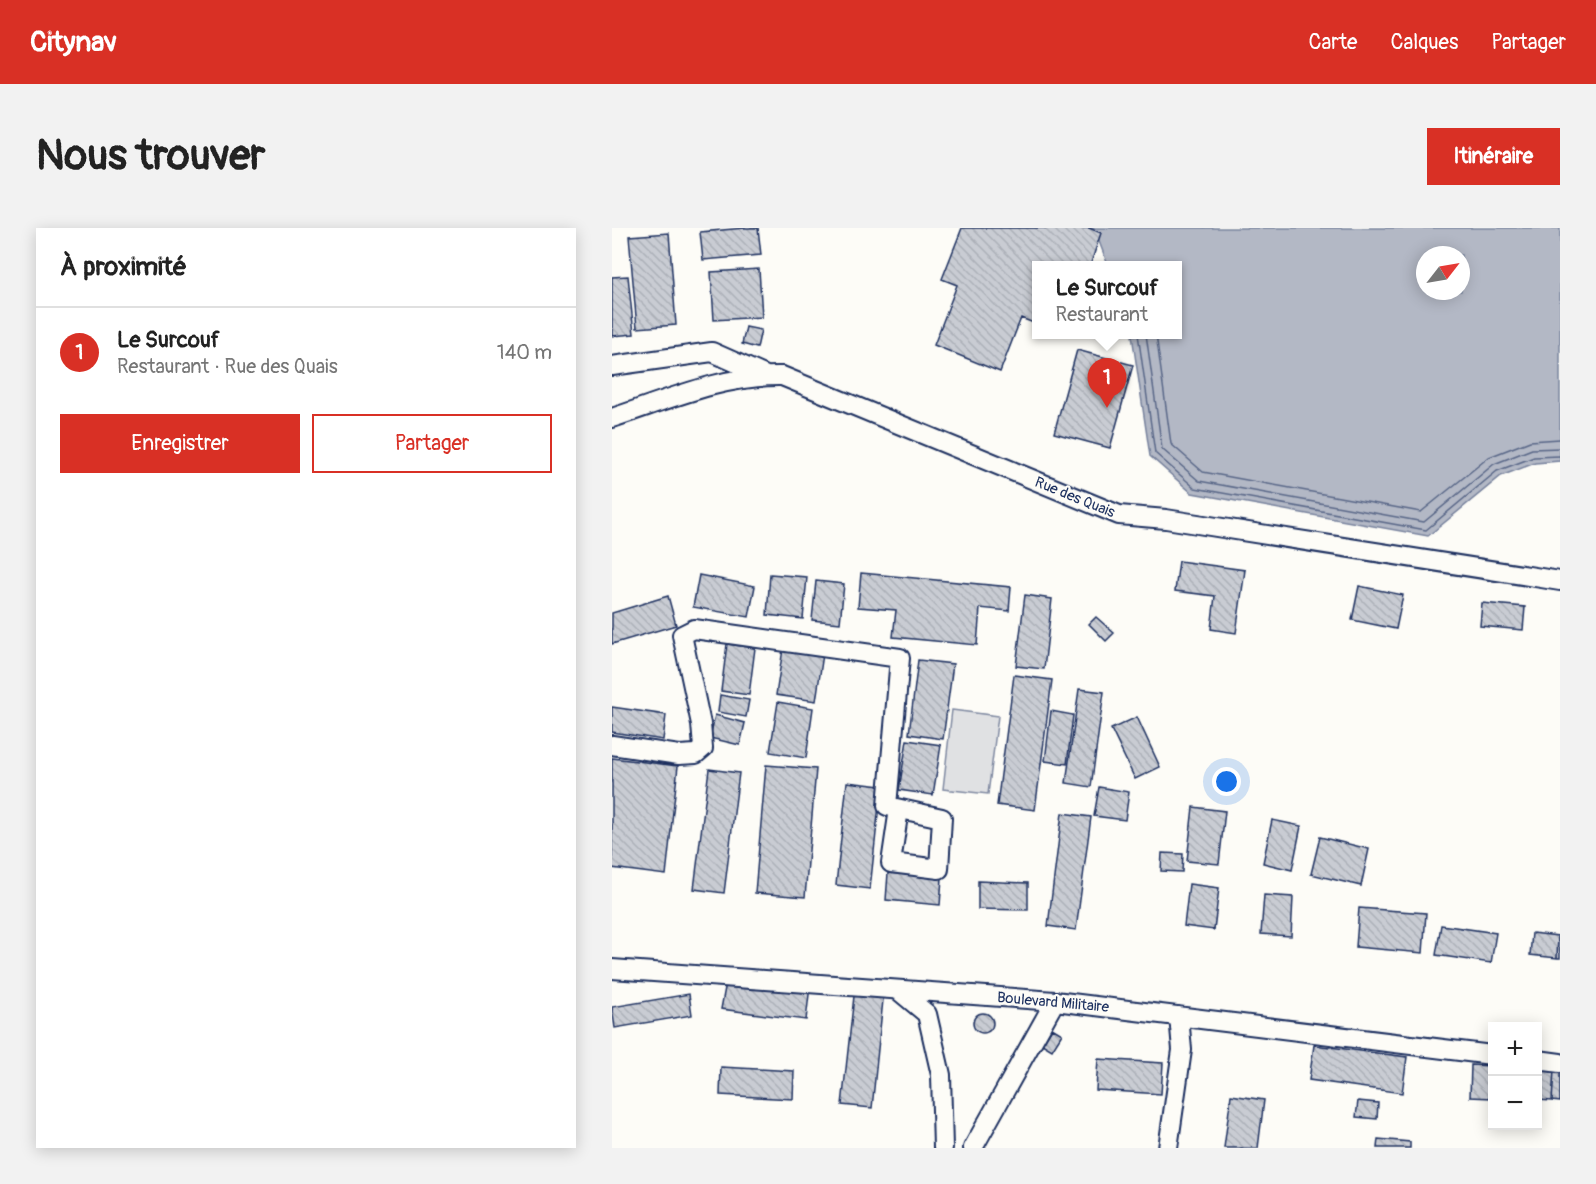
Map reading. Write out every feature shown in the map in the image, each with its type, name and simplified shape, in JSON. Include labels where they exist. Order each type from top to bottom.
[{"type":"street","points":[[612,366],[712,352],[765,375]]},
{"type":"street","name":"Rue des Quais","points":[[612,418],[730,380],[765,375],[782,376],[1119,515],[1167,519],[1560,581]]},
{"type":"street","points":[[612,745],[679,755],[696,754],[703,748],[701,724],[682,635],[694,629],[900,658],[887,806],[899,809]]},
{"type":"street","name":"Boulevard Militaire","points":[[612,969],[1055,1001],[1488,1055]]},
{"type":"street","points":[[898,990],[927,1014],[941,1075],[943,1148]]},
{"type":"street","points":[[972,1148],[1055,1001]]},
{"type":"street","points":[[1168,1148],[1182,1050],[1179,1016]]},
{"type":"street","points":[[1542,1061],[1560,1063]]},
{"type":"shaded area","points":[[952,710],[998,716],[988,794],[943,789]]},
{"type":"water","points":[[1079,228],[1560,228],[1560,461],[1535,463],[1501,476],[1428,536],[1192,493],[1150,456],[1133,339],[1182,339],[1182,261],[1106,261],[1097,236]]},
{"type":"building","points":[[758,228],[761,255],[703,260],[700,232]]},
{"type":"building","points":[[962,228],[1089,228],[1101,233],[1092,261],[1032,261],[1032,322],[1021,318],[1000,372],[934,345],[957,285],[942,279]]},
{"type":"building","points":[[669,233],[676,325],[637,328],[629,236]]},
{"type":"building","points":[[759,269],[762,317],[714,320],[711,272]]},
{"type":"building","points":[[628,276],[634,334],[612,336],[612,277]]},
{"type":"building","points":[[746,327],[761,330],[757,348],[742,344]]},
{"type":"building","points":[[1077,350],[1133,365],[1110,448],[1054,433]]},
{"type":"building","points":[[1179,561],[1245,570],[1236,633],[1211,629],[1215,596],[1175,591]]},
{"type":"building","points":[[861,573],[1011,587],[1009,611],[980,608],[977,645],[893,637],[896,610],[858,607]]},
{"type":"building","points":[[770,574],[807,577],[803,619],[767,615]]},
{"type":"building","points":[[699,575],[755,586],[749,617],[693,607]]},
{"type":"building","points":[[816,581],[844,584],[840,623],[812,620]]},
{"type":"building","points":[[1359,586],[1403,595],[1396,629],[1352,620]]},
{"type":"building","points":[[1025,595],[1052,599],[1044,669],[1016,666]]},
{"type":"building","points":[[668,596],[676,625],[612,644],[612,613]]},
{"type":"building","points":[[1482,603],[1525,607],[1523,630],[1480,626]]},
{"type":"building","points":[[1096,617],[1114,633],[1106,641],[1089,624]]},
{"type":"building","points":[[727,644],[755,648],[749,695],[721,691]]},
{"type":"building","points":[[783,649],[823,654],[816,701],[776,695]]},
{"type":"building","points":[[918,660],[953,664],[943,739],[909,734]]},
{"type":"building","points":[[1014,675],[1052,680],[1035,810],[997,805]]},
{"type":"building","points":[[1079,689],[1104,692],[1091,787],[1066,783]]},
{"type":"building","points":[[720,695],[749,700],[746,717],[718,712]]},
{"type":"building","points":[[778,702],[813,708],[806,758],[770,752]]},
{"type":"building","points":[[612,707],[666,715],[663,740],[612,732]]},
{"type":"building","points":[[1051,711],[1073,715],[1067,764],[1045,761]]},
{"type":"building","points":[[715,715],[745,723],[740,745],[710,738]]},
{"type":"building","points":[[1137,717],[1160,767],[1135,779],[1111,729]]},
{"type":"building","points":[[907,740],[941,745],[933,795],[899,790]]},
{"type":"building","points":[[612,758],[678,766],[666,875],[612,868]]},
{"type":"building","points":[[766,765],[816,769],[805,897],[755,893]]},
{"type":"building","points":[[709,769],[739,773],[724,893],[694,889]]},
{"type":"building","points":[[847,782],[881,786],[870,889],[836,885]]},
{"type":"building","points":[[1099,787],[1129,792],[1125,820],[1094,816]]},
{"type":"building","points":[[1193,807],[1225,811],[1219,864],[1187,861]]},
{"type":"building","points":[[1062,813],[1091,817],[1076,930],[1048,926]]},
{"type":"building","points":[[1272,820],[1301,826],[1292,870],[1263,863]]},
{"type":"building","points":[[1320,837],[1369,849],[1361,886],[1311,874]]},
{"type":"building","points":[[1162,853],[1183,854],[1182,872],[1161,871]]},
{"type":"building","points":[[888,873],[942,878],[940,905],[886,900]]},
{"type":"building","points":[[978,881],[1028,883],[1028,910],[978,909]]},
{"type":"building","points":[[1189,884],[1219,888],[1214,930],[1184,926]]},
{"type":"building","points":[[1264,895],[1293,897],[1291,936],[1261,934]]},
{"type":"building","points":[[1359,908],[1426,913],[1423,953],[1356,947]]},
{"type":"building","points":[[1441,925],[1496,933],[1491,963],[1436,955]]},
{"type":"building","points":[[1532,933],[1558,936],[1557,958],[1530,955]]},
{"type":"building","points":[[1558,936],[1560,936],[1560,958],[1557,958]]},
{"type":"building","points":[[727,977],[810,986],[806,1020],[721,1009]]},
{"type":"building","points":[[855,987],[884,990],[872,1108],[842,1105]]},
{"type":"building","points":[[689,994],[692,1015],[615,1028],[612,1007]]},
{"type":"building","points":[[983,1013],[990,1016],[993,1023],[990,1030],[983,1033],[976,1030],[973,1023],[976,1016]]},
{"type":"building","points":[[1052,1028],[1062,1034],[1052,1050],[1042,1044]]},
{"type":"building","points":[[1314,1045],[1407,1057],[1402,1093],[1309,1080]]},
{"type":"building","points":[[1098,1059],[1163,1063],[1161,1094],[1096,1090]]},
{"type":"building","points":[[1471,1065],[1488,1066],[1488,1098],[1470,1097]]},
{"type":"building","points":[[721,1067],[794,1071],[793,1099],[720,1095]]},
{"type":"building","points":[[1542,1069],[1554,1070],[1552,1101],[1542,1100]]},
{"type":"building","points":[[1554,1070],[1560,1070],[1560,1102],[1552,1101]]},
{"type":"building","points":[[1231,1095],[1264,1100],[1258,1148],[1224,1148]]},
{"type":"building","points":[[1358,1101],[1378,1103],[1377,1119],[1356,1117]]},
{"type":"building","points":[[1378,1139],[1410,1142],[1410,1148],[1377,1148]]},
{"type":"place","name":"Le Surcouf","points":[[1107,408]]}]
